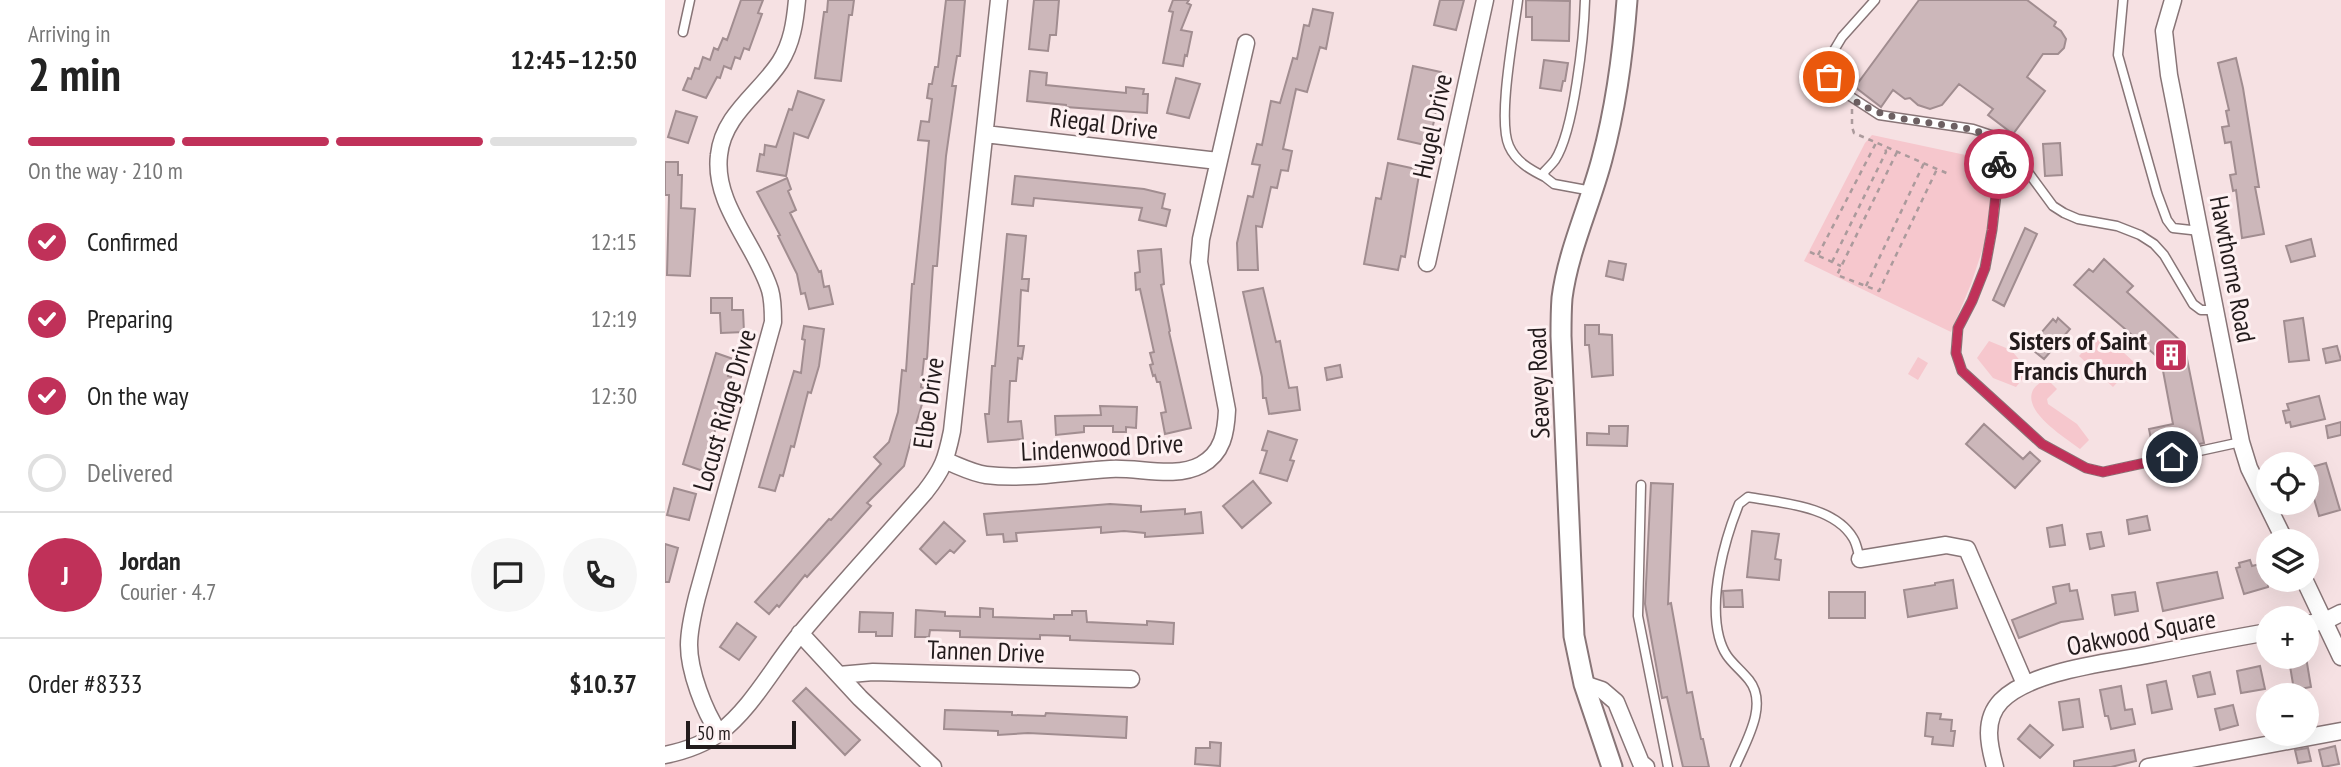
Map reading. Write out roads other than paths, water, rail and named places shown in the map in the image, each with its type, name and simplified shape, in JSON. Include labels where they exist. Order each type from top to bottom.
[{"type":"street","name":"Locust Ridge Drive","points":[[719,733],[708,714],[691,663],[690,630],[773,322],[770,290],[726,200],[720,179],[719,151],[722,138],[732,119],[781,61],[792,34],[797,0]]},
{"type":"street","name":"Elbe Drive","points":[[665,755],[683,752],[719,733],[750,700],[800,633],[925,492],[946,461],[952,431],[999,0]]},
{"type":"street","name":"Hugel Drive","points":[[1427,263],[1485,0]]},
{"type":"street","name":"Seavey Road","points":[[1612,767],[1584,684],[1574,636],[1561,336],[1562,299],[1568,270],[1615,102],[1624,44],[1627,0]]},
{"type":"street","name":"Hawthorne Road","points":[[2173,0],[2164,31],[2168,64],[2241,442],[2249,468],[2279,529]]},
{"type":"street","name":"Lindenwood Drive","points":[[946,461],[984,475],[1113,469],[1174,471],[1200,465],[1221,446],[1226,430],[1227,410],[1199,262],[1201,239],[1246,43]]},
{"type":"street","name":"Riegal Drive","points":[[985,134],[1218,161]]},
{"type":"street","points":[[1860,559],[1946,545],[1967,549],[2025,684]]},
{"type":"street","points":[[2310,592],[2341,657]]},
{"type":"street","points":[[2319,622],[2341,613]]},
{"type":"street","points":[[800,633],[860,698],[933,767]]},
{"type":"street","name":"Oakwood Square","points":[[1995,767],[1989,746],[1989,726],[1993,712],[2000,702],[2025,684],[2077,669],[2256,634]]},
{"type":"street","name":"Tannen Drive","points":[[839,675],[873,672],[1131,679]]},
{"type":"street","points":[[1584,684],[1602,690],[1616,702],[1641,763],[1646,767]]},
{"type":"street","points":[[2148,767],[2341,732]]},
{"type":"lane","points":[[683,32],[690,0]]},
{"type":"lane","points":[[1518,0],[1503,124],[1509,147],[1525,167],[1554,184],[1592,191]]},
{"type":"lane","points":[[1545,177],[1544,172],[1556,159],[1564,140],[1577,77],[1584,0]]},
{"type":"lane","points":[[1875,0],[1834,48],[1828,63],[1829,77],[1839,89],[1879,114],[1973,129],[1991,135],[2022,164],[2053,206],[2078,219],[2117,226],[2140,234],[2164,255],[2193,304],[2201,310],[2216,310]]},
{"type":"lane","points":[[2123,0],[2118,55],[2157,193],[2167,220],[2173,228],[2200,231]]},
{"type":"lane","points":[[2002,144],[1985,268],[1958,328],[1956,353],[1962,371],[2042,444],[2086,468],[2103,472],[2241,442]]},
{"type":"lane","points":[[1641,485],[1638,616],[1668,767]]},
{"type":"lane","points":[[1735,767],[1756,713],[1756,697],[1751,683],[1730,663],[1724,651],[1718,635],[1716,596],[1720,568],[1739,504],[1748,497],[1803,508],[1830,517],[1854,539],[1860,559]]},
{"type":"place","name":"Sisters of Saint Francis Church","points":[[2171,355]]}]
